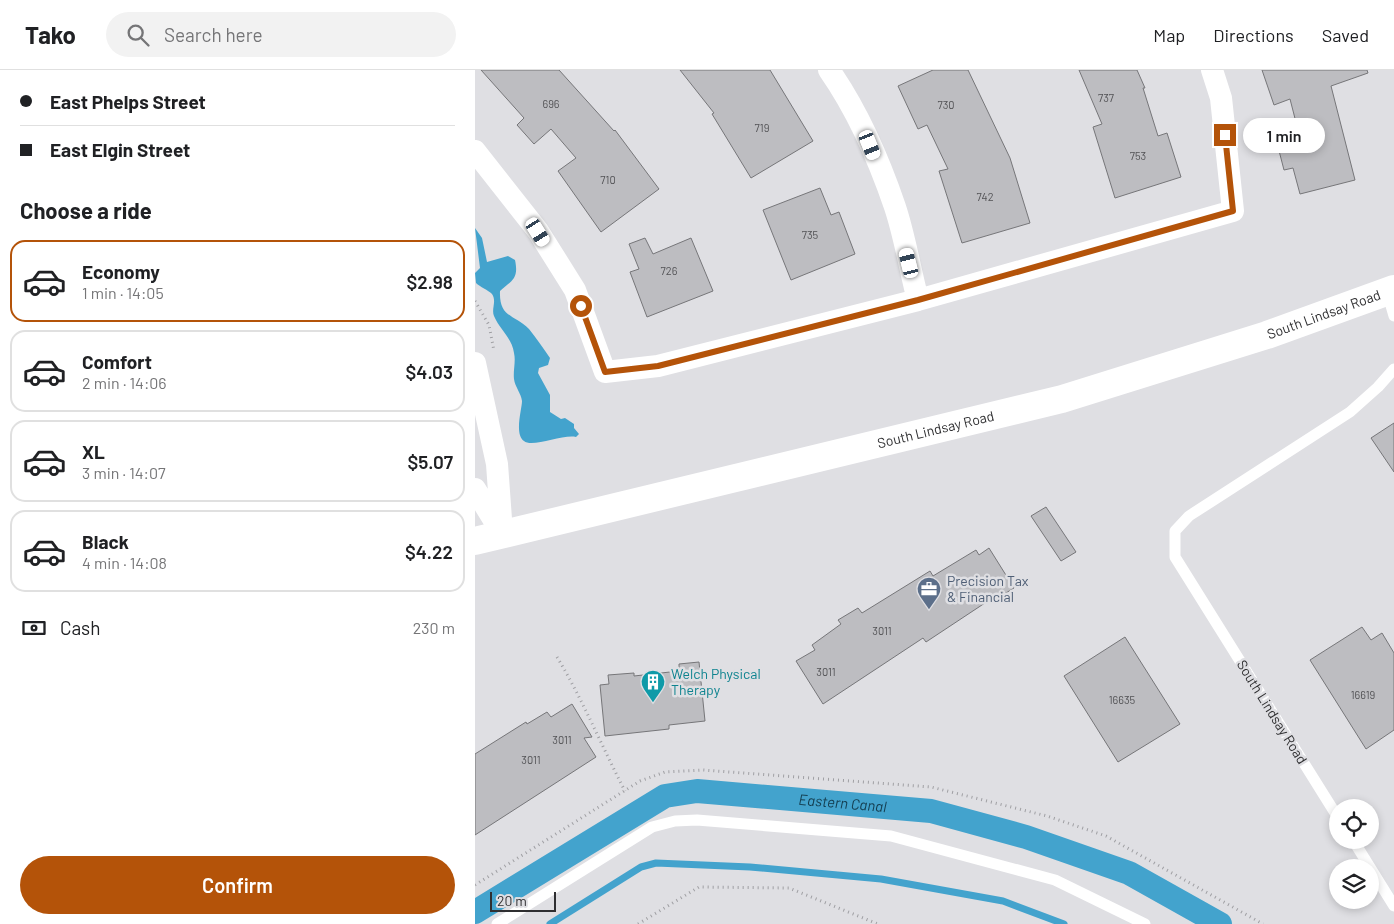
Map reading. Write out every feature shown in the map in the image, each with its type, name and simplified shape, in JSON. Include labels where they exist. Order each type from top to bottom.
[{"type":"main road","name":"South Lindsay Road","points":[[475,541],[1062,399],[1267,335],[1392,299]]},
{"type":"street","points":[[829,70],[843,90],[866,137],[895,208],[918,300]]},
{"type":"street","points":[[475,151],[538,232],[575,290],[605,372],[658,366],[918,300],[1233,211],[1221,98],[1212,70]]},
{"type":"street","points":[[475,363],[497,464],[502,533]]},
{"type":"street","points":[[475,490],[502,533]]},
{"type":"lane","name":"South Lindsay Road","points":[[1329,803],[1175,557],[1175,531],[1189,516],[1350,412],[1378,387],[1394,369]]},
{"type":"lane","points":[[497,924],[652,827],[675,821],[697,820],[891,836],[1055,880],[1145,924]]},
{"type":"lane","points":[[1359,849],[1394,906]]},
{"type":"path","points":[[557,657],[576,688],[590,722],[625,791]]},
{"type":"path","points":[[638,924],[699,887],[789,888],[878,924]]},
{"type":"water","points":[[475,228],[482,238],[487,262],[508,256],[515,260],[516,271],[514,278],[500,291],[502,306],[505,311],[529,329],[550,358],[548,365],[539,368],[538,373],[550,395],[550,412],[574,424],[574,428],[579,434],[576,437],[564,437],[534,443],[528,443],[521,438],[519,421],[522,401],[514,379],[515,359],[513,348],[494,316],[494,299],[492,294],[476,283],[475,273],[480,268]]},
{"type":"building","points":[[481,70],[559,70],[615,130],[659,189],[601,232],[558,171],[576,158],[551,129],[534,144],[517,125],[524,118]]},
{"type":"building","points":[[680,70],[770,70],[813,141],[751,178],[712,114],[714,113]]},
{"type":"building","points":[[933,70],[968,70],[1010,158],[1030,223],[962,243],[939,171],[948,169],[927,125],[918,129],[898,86]]},
{"type":"building","points":[[1079,70],[1137,70],[1145,88],[1143,88],[1158,136],[1167,133],[1181,177],[1115,198],[1093,127],[1102,124]]},
{"type":"building","points":[[1262,70],[1367,70],[1368,73],[1331,86],[1355,180],[1300,194],[1293,168],[1284,170],[1277,143],[1300,138],[1290,99],[1274,105]]},
{"type":"building","points":[[820,188],[831,215],[839,212],[855,254],[791,280],[763,210]]},
{"type":"building","points":[[645,238],[653,254],[691,238],[713,291],[647,317],[630,272],[639,269],[629,244]]},
{"type":"building","points":[[1394,423],[1394,472],[1371,438]]},
{"type":"building","points":[[1046,507],[1076,552],[1061,561],[1031,516]]},
{"type":"building","points":[[989,548],[1014,588],[993,601],[991,599],[926,642],[923,638],[823,704],[796,661],[815,650],[812,645],[841,624],[838,620],[858,608],[862,613],[930,571],[933,576],[976,550],[979,555]]},
{"type":"building","points":[[1362,627],[1371,640],[1382,633],[1394,653],[1394,730],[1366,749],[1310,660]]},
{"type":"building","points":[[1125,637],[1180,724],[1118,762],[1064,676]]},
{"type":"building","name":"Welch Physical Therapy","points":[[699,662],[705,721],[669,725],[669,729],[605,736],[600,685],[609,684],[608,675],[634,673],[634,676],[679,671],[679,664]]},
{"type":"building","points":[[572,704],[592,737],[584,738],[596,757],[475,835],[475,754],[526,722],[527,724],[547,712],[551,717]]},
{"type":"waterway","name":"Eastern Canal","points":[[475,912],[665,796],[697,791],[931,811],[1026,837],[1129,873],[1220,924]]},
{"type":"waterway","points":[[550,924],[641,867],[656,863],[750,867],[881,879],[1003,901],[1064,924]]},
{"type":"place","name":"Precision Tax & Financial","points":[[929,610]]},
{"type":"place","name":"Welch Physical Therapy","points":[[653,703]]},
{"type":"route","points":[[581,306],[605,372],[658,366],[918,300],[1233,211],[1225,135]]}]
